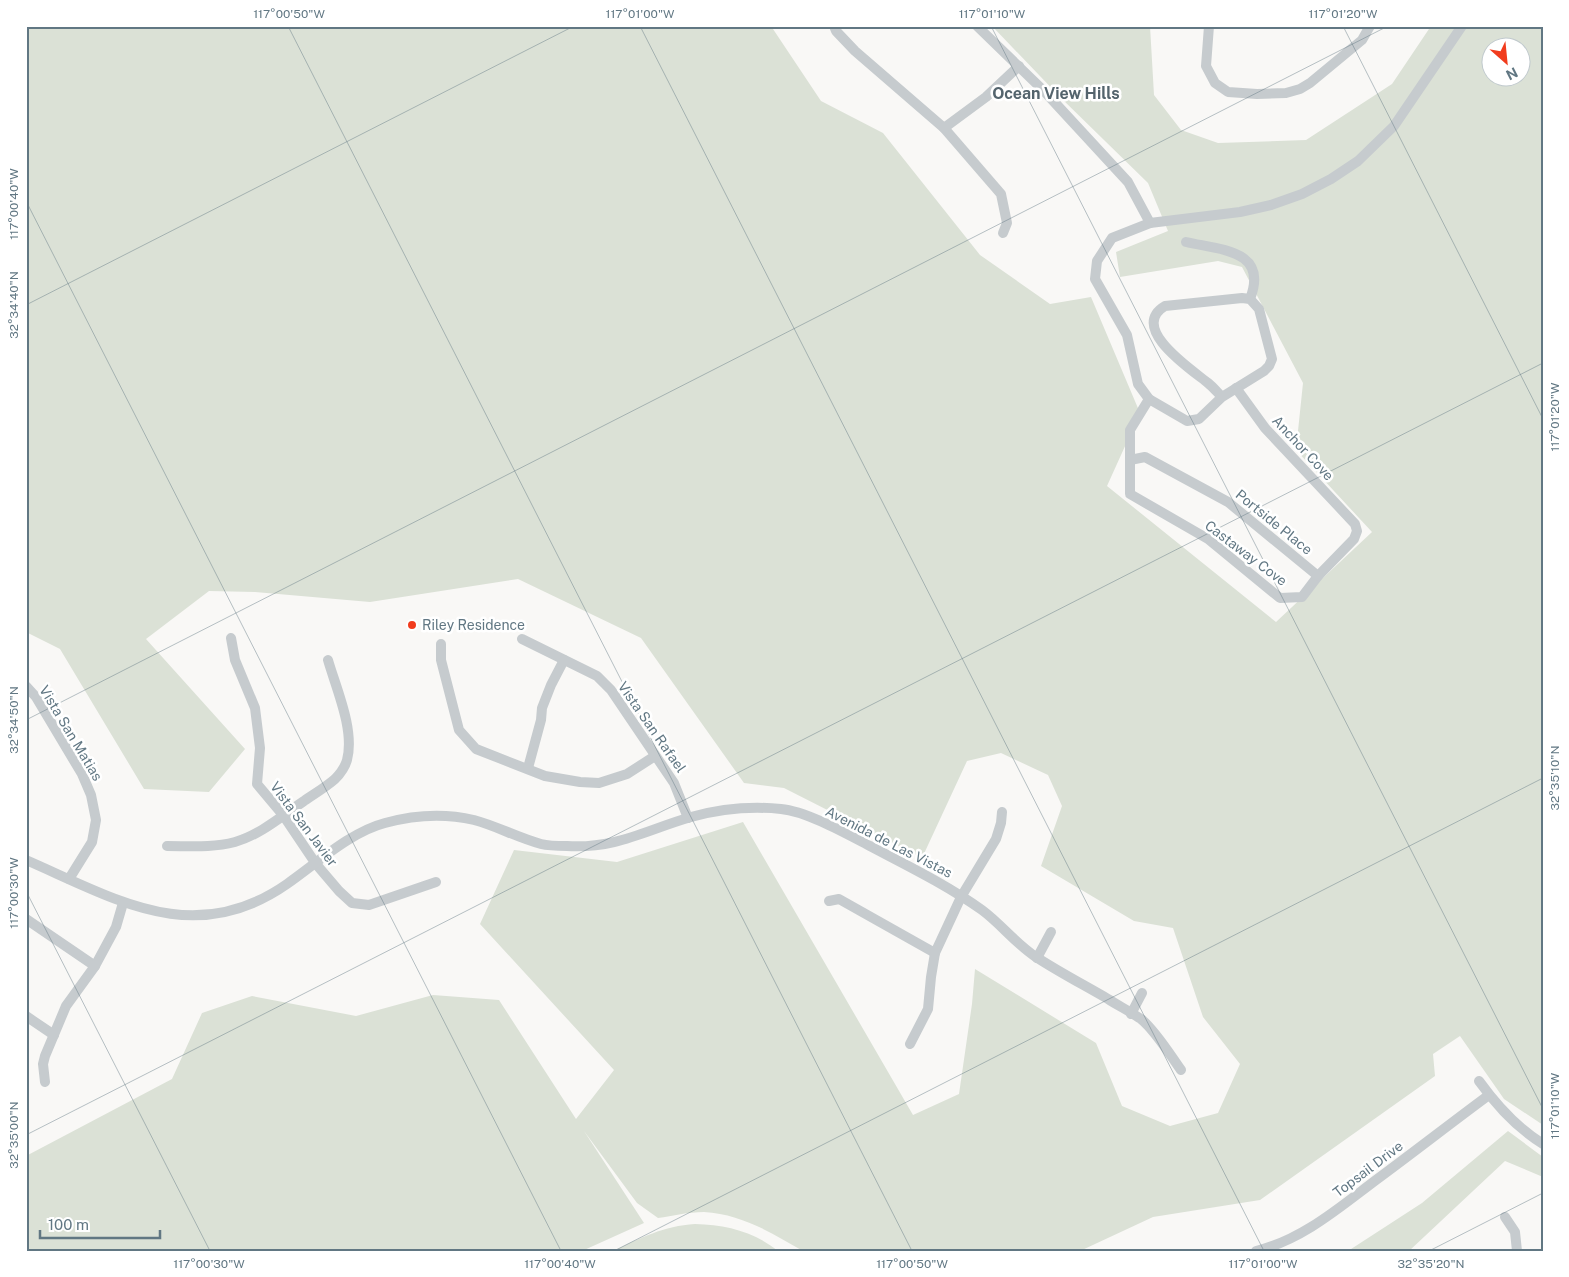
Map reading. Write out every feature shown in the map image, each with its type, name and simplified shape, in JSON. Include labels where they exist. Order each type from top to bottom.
[{"type":"street","points":[[834,26],[836,31],[855,51],[944,128],[1001,194],[1007,223],[1003,234]]},
{"type":"street","points":[[977,26],[1019,66],[1128,182],[1150,223]]},
{"type":"street","points":[[1208,26],[1206,66],[1215,83],[1221,89],[1228,92],[1257,94],[1286,93],[1300,89],[1310,83],[1362,40],[1370,26]]},
{"type":"street","points":[[1222,397],[1211,385],[1163,345],[1155,323],[1156,314],[1166,306],[1242,298],[1250,299],[1259,309],[1272,359],[1269,366],[1222,397],[1199,419],[1187,421],[1149,399],[1138,384],[1127,335],[1095,279],[1097,261],[1112,238],[1150,223],[1240,212],[1271,205],[1302,194],[1345,170],[1371,150],[1394,126],[1462,26]]},
{"type":"street","points":[[944,128],[986,98],[1019,66]]},
{"type":"street","points":[[1186,242],[1232,252],[1251,264],[1256,278],[1250,299]]},
{"type":"street","name":"Anchor Cove","points":[[1236,388],[1265,428],[1355,524]]},
{"type":"street","name":"Castaway Cove","points":[[1149,399],[1130,430],[1130,494],[1208,538],[1280,598],[1302,597],[1318,576],[1354,539],[1357,531],[1355,524]]},
{"type":"street","name":"Portside Place","points":[[1130,460],[1144,457],[1228,502],[1318,576]]},
{"type":"street","name":"Vista San Javier","points":[[231,638],[235,660],[255,708],[260,748],[257,784],[283,815],[316,864],[338,891],[352,903],[369,905],[436,882]]},
{"type":"street","name":"Vista San Rafael","points":[[522,639],[597,676],[611,690],[674,783],[688,818]]},
{"type":"street","points":[[441,644],[441,660],[459,730],[476,749],[546,776],[569,781],[599,783],[627,774],[655,756]]},
{"type":"street","points":[[167,846],[206,847],[236,842],[254,834],[283,815],[334,780],[342,772],[347,761],[349,745],[347,726],[328,660]]},
{"type":"street","points":[[528,768],[541,720],[542,708],[564,660]]},
{"type":"street","name":"Vista San Matias","points":[[26,686],[36,697],[82,774],[91,795],[96,820],[92,842],[69,879]]},
{"type":"street","name":"Avenida de Las Vistas","points":[[26,860],[124,903],[178,916],[192,916],[219,914],[244,907],[267,897],[349,839],[382,823],[426,815],[453,816],[475,820],[543,844],[592,846],[618,842],[688,818],[712,812],[738,809],[785,809],[836,829],[944,885],[985,912],[1037,958],[1141,1020],[1181,1070]]},
{"type":"street","points":[[910,1044],[928,1009],[935,953],[961,897],[996,839],[1002,812]]},
{"type":"street","points":[[829,901],[839,899],[935,953]]},
{"type":"street","points":[[45,1082],[43,1064],[66,1006],[95,966],[116,927],[124,903]]},
{"type":"street","points":[[26,918],[95,966]]},
{"type":"street","points":[[1037,958],[1052,932]]},
{"type":"street","points":[[1131,1014],[1142,993]]},
{"type":"street","points":[[26,1016],[54,1035]]},
{"type":"street","points":[[1479,1081],[1497,1106],[1509,1118],[1543,1144]]},
{"type":"street","name":"Topsail Drive","points":[[1256,1251],[1274,1246],[1305,1230],[1333,1212],[1489,1095]]},
{"type":"street","points":[[1505,1217],[1515,1232],[1517,1251]]},
{"type":"shaded area","points":[[26,26],[771,26],[821,101],[883,133],[980,255],[1050,304],[1091,297],[1140,413],[1107,486],[1276,622],[1372,532],[1296,450],[1303,383],[1242,267],[1218,261],[1120,277],[1116,252],[1168,231],[1148,183],[1061,98],[992,26],[1150,26],[1154,95],[1181,130],[1218,143],[1306,140],[1392,84],[1431,26],[1543,26],[1543,1125],[1504,1099],[1460,1036],[1433,1054],[1435,1076],[1260,1200],[1153,1217],[1080,1251],[803,1251],[756,1226],[731,1216],[704,1212],[658,1218],[637,1203],[584,1131],[644,1223],[582,1251],[26,1251],[26,1156],[172,1079],[202,1013],[252,996],[356,1016],[433,995],[499,1000],[576,1119],[614,1070],[480,924],[514,850],[617,862],[743,822],[913,1115],[959,1094],[975,969],[1096,1043],[1122,1106],[1170,1126],[1218,1113],[1240,1064],[1203,1017],[1173,928],[1134,921],[1041,866],[1062,806],[1048,775],[1001,753],[967,761],[922,858],[784,788],[744,783],[641,638],[518,579],[370,602],[255,592],[209,591],[146,639],[245,749],[209,792],[144,789],[60,649],[26,632]]},
{"type":"shaded area","points":[[1508,1131],[1543,1157],[1543,1177],[1505,1161],[1409,1251],[1348,1251],[1422,1203]]},
{"type":"shaded area","points":[[695,1224],[739,1230],[759,1238],[778,1251],[613,1251],[663,1230]]},
{"type":"place","name":"Riley Residence","points":[[412,625]]},
{"type":"district","name":"Ocean View Hills","points":[[1056,93]]}]
